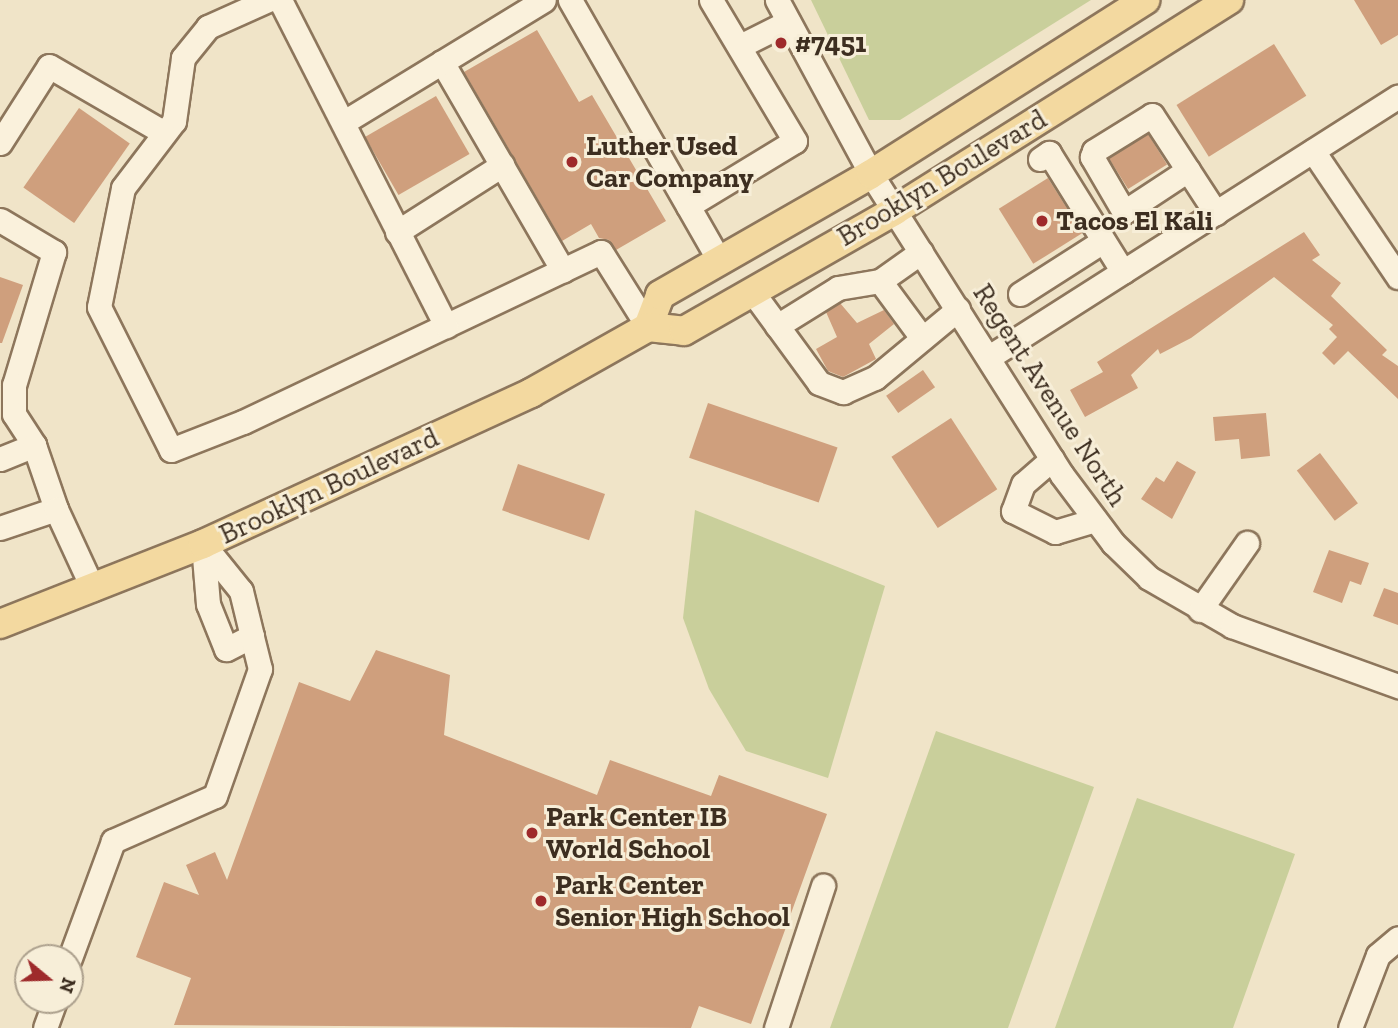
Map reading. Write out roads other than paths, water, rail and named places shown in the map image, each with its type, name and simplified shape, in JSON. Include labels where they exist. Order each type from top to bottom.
[{"type":"main road","name":"Brooklyn Boulevard","points":[[648,327],[660,295],[871,174],[1145,0]]},
{"type":"main road","name":"Brooklyn Boulevard","points":[[0,624],[203,544],[531,393],[648,327],[684,331],[751,290],[894,211],[1229,0]]},
{"type":"street","points":[[268,0],[208,27],[183,58],[174,121],[123,188],[99,307],[171,450],[243,422],[601,253],[648,327]]},
{"type":"street","points":[[280,0],[446,326]]},
{"type":"street","points":[[344,122],[544,0]]},
{"type":"street","points":[[570,0],[720,262]]},
{"type":"street","points":[[688,206],[795,141],[711,0]]},
{"type":"street","name":"Regent Avenue North","points":[[777,0],[871,174],[1052,459],[1095,520],[1149,578],[1200,610],[1266,641],[1398,686]]},
{"type":"street","points":[[740,46],[788,22]]},
{"type":"street","points":[[442,62],[564,271]]},
{"type":"street","points":[[0,143],[49,66],[163,132]]},
{"type":"street","points":[[989,357],[1398,96]]},
{"type":"street","points":[[1188,170],[1124,212],[1094,164],[1094,151],[1152,115],[1188,170],[1216,213]]},
{"type":"street","points":[[1313,151],[1398,277]]},
{"type":"street","points":[[1040,159],[1049,153],[1123,272]]},
{"type":"street","points":[[397,232],[502,165]]},
{"type":"street","points":[[0,220],[54,252],[13,385],[14,415],[34,445],[56,509],[93,589]]},
{"type":"street","points":[[1020,293],[1104,242]]},
{"type":"street","points":[[777,326],[838,288],[880,281],[921,252]]},
{"type":"street","points":[[880,281],[922,338]]},
{"type":"street","points":[[751,290],[819,383],[843,391],[875,378],[958,309]]},
{"type":"street","points":[[0,458],[34,445]]},
{"type":"street","points":[[1052,459],[1023,484],[1013,510],[1055,533],[1095,520]]},
{"type":"street","points":[[0,528],[56,509]]},
{"type":"street","points":[[1200,610],[1247,543]]},
{"type":"street","points":[[203,544],[208,604],[226,649],[252,636]]},
{"type":"street","points":[[75,944],[113,841],[215,796],[260,669],[241,591],[203,544]]},
{"type":"street","points":[[776,1028],[823,886]]},
{"type":"street","points":[[1350,1028],[1378,955],[1398,938]]},
{"type":"place","name":"#7451","points":[[781,43]]},
{"type":"place","name":"Luther Used Car Company","points":[[572,162]]},
{"type":"place","name":"Tacos El Kali","points":[[1042,221]]},
{"type":"place","name":"Park Center IB World School","points":[[532,833]]},
{"type":"place","name":"Park Center Senior High School","points":[[541,901]]}]
